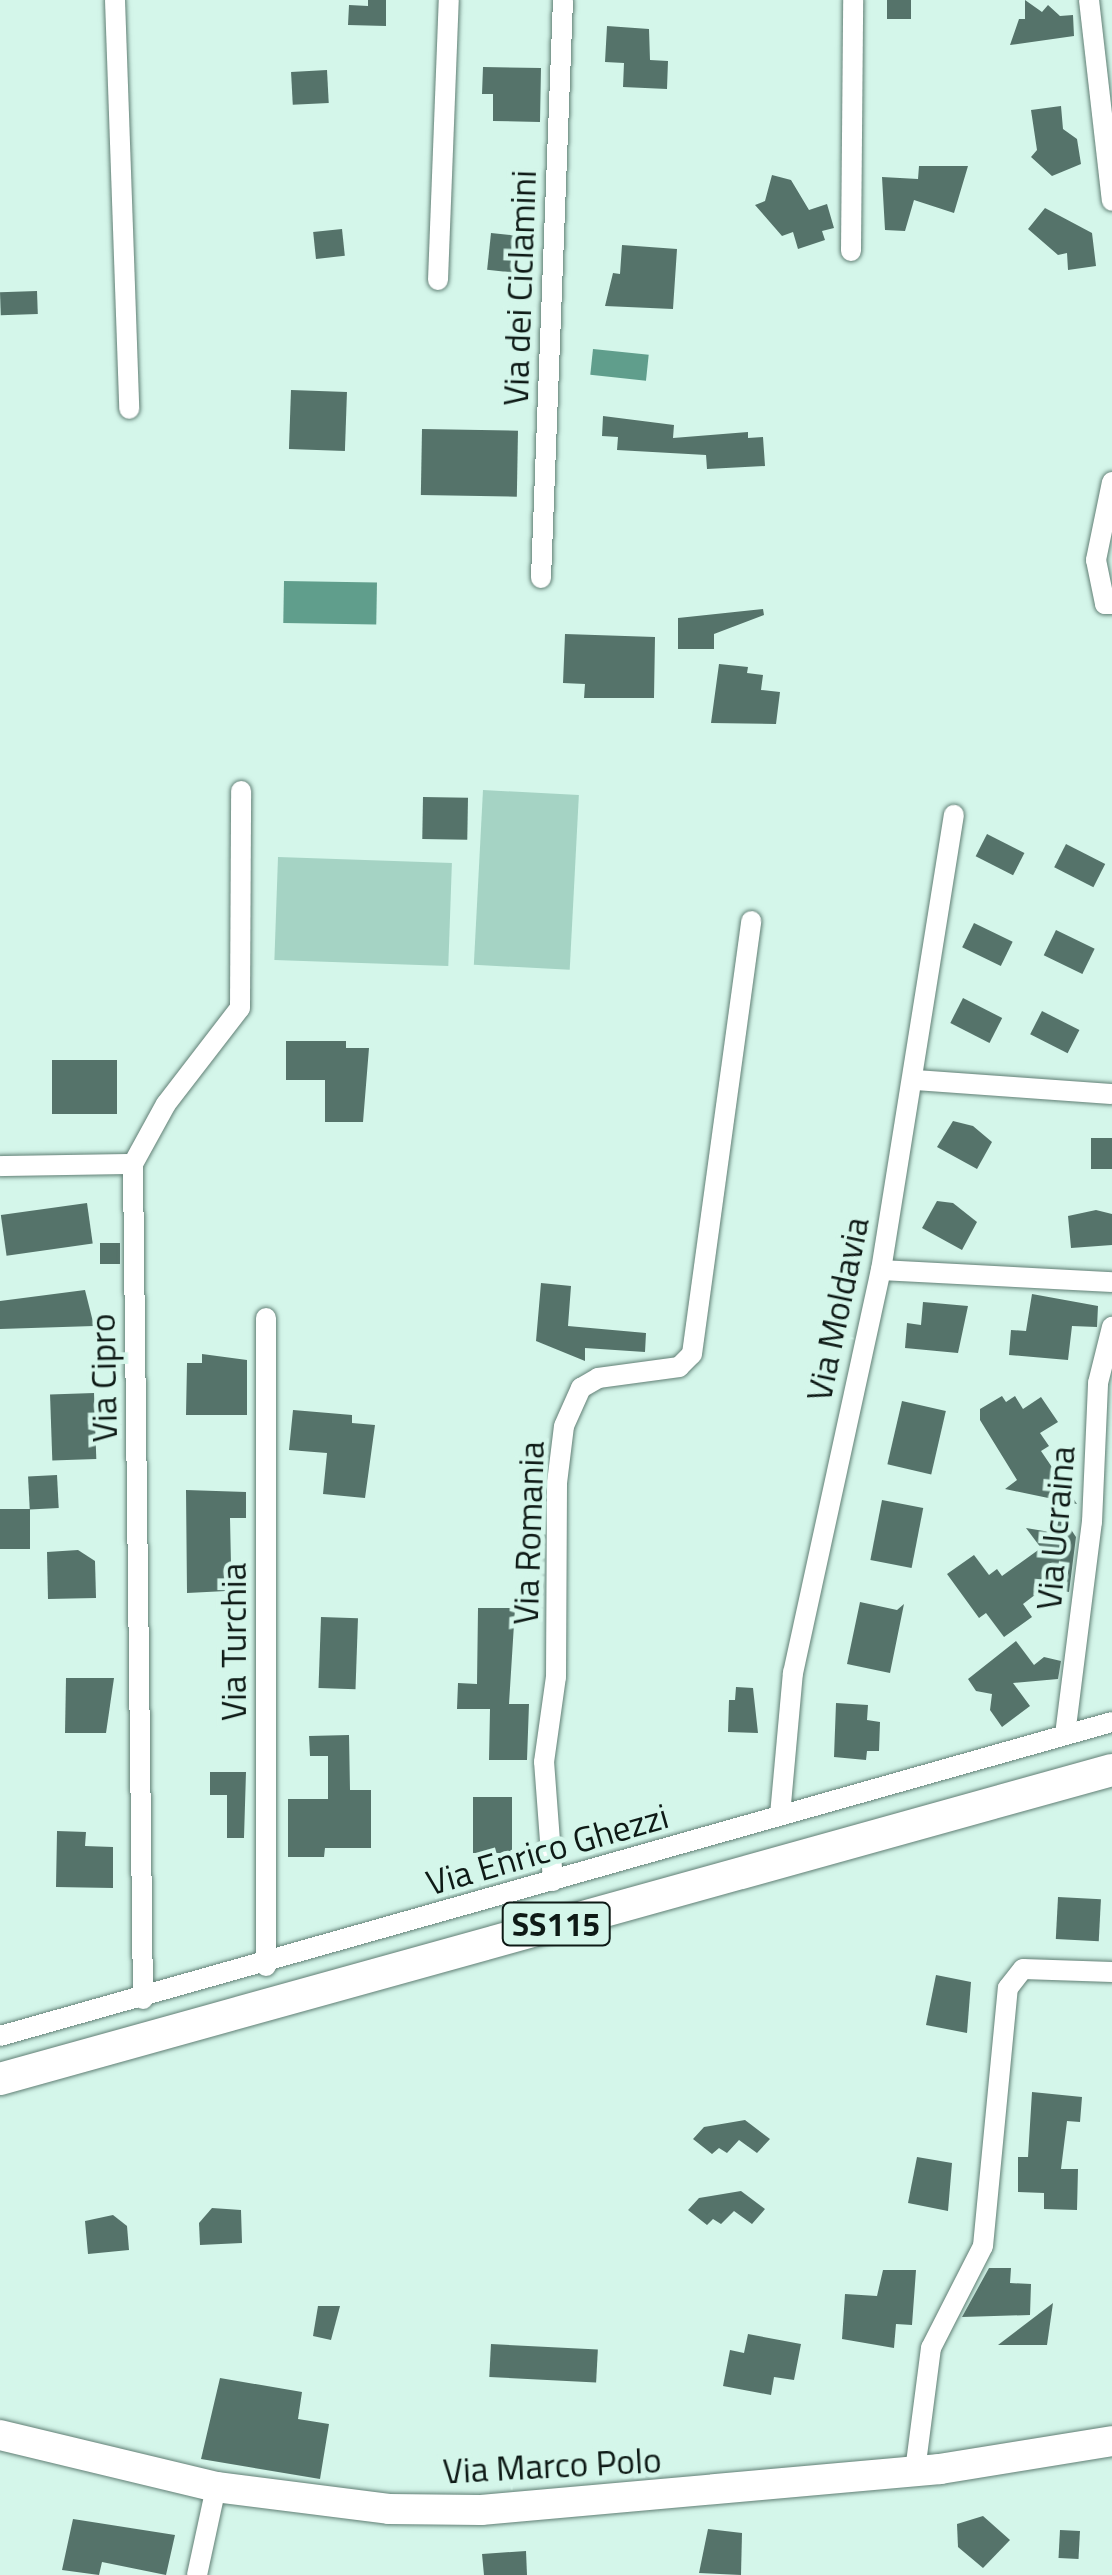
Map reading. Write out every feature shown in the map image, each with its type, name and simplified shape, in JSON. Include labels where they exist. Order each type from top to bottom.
[{"type":"main road","name":"SS115","points":[[0,2078],[1112,1770]]},
{"type":"street","points":[[116,0],[129,409]]},
{"type":"street","points":[[438,280],[449,0]]},
{"type":"street","name":"Via dei Ciclamini","points":[[540,578],[563,0]]},
{"type":"street","points":[[852,250],[853,0]]},
{"type":"street","points":[[1089,0],[1112,201]]},
{"type":"street","points":[[1108,604],[1096,560],[1112,482]]},
{"type":"street","name":"Via Cipro","points":[[143,1999],[133,1164],[166,1104],[240,1008],[241,791]]},
{"type":"street","name":"Via Moldavia","points":[[780,1815],[794,1673],[880,1270],[915,1080],[954,816]]},
{"type":"street","name":"Via Romania","points":[[553,1881],[544,1762],[556,1677],[557,1483],[564,1426],[581,1388],[598,1378],[679,1367],[692,1354],[751,921]]},
{"type":"street","points":[[915,1080],[1112,1094]]},
{"type":"street","points":[[0,1166],[133,1164]]},
{"type":"street","points":[[880,1270],[1112,1282]]},
{"type":"street","name":"Via Turchia","points":[[266,1318],[266,1966]]},
{"type":"street","name":"Via Ucraina","points":[[1065,1735],[1092,1522],[1098,1383],[1112,1327]]},
{"type":"street","name":"Via Enrico Ghezzi","points":[[0,2036],[266,1966],[1112,1722]]},
{"type":"street","points":[[916,2472],[931,2348],[984,2246],[1008,1988],[1022,1970],[1112,1972]]},
{"type":"street","name":"Via Marco Polo","points":[[0,2436],[216,2487],[390,2510],[482,2510],[916,2472],[1048,2456],[1112,2441]]},
{"type":"street","points":[[197,2575],[216,2487]]},
{"type":"shaded area","points":[[593,349],[649,355],[646,381],[590,375]]},
{"type":"shaded area","points":[[284,581],[377,583],[376,625],[283,623]]},
{"type":"shaded area","points":[[483,790],[579,795],[570,970],[474,965]]},
{"type":"shaded area","points":[[278,857],[452,863],[448,966],[274,960]]},
{"type":"building","points":[[368,0],[386,0],[386,26],[348,25],[349,5],[368,6]]},
{"type":"building","points":[[887,0],[911,0],[911,19],[887,19]]},
{"type":"building","points":[[1025,0],[1042,12],[1048,5],[1060,16],[1073,15],[1074,36],[1010,45],[1019,19],[1025,19]]},
{"type":"building","points":[[607,26],[649,29],[650,60],[668,61],[667,89],[623,87],[624,63],[605,62]]},
{"type":"building","points":[[483,67],[541,68],[540,122],[493,121],[493,94],[482,94]]},
{"type":"building","points":[[327,70],[329,103],[293,105],[291,72]]},
{"type":"building","points":[[1061,106],[1063,129],[1077,139],[1081,164],[1052,176],[1031,157],[1037,150],[1031,110]]},
{"type":"building","points":[[919,166],[968,166],[954,213],[914,200],[905,231],[885,230],[882,177],[918,179]]},
{"type":"building","points":[[772,175],[791,180],[809,210],[827,204],[834,228],[822,231],[825,240],[798,249],[793,232],[782,236],[755,205],[765,201]]},
{"type":"building","points":[[1045,208],[1092,233],[1096,266],[1068,270],[1067,253],[1058,255],[1028,229]]},
{"type":"building","points":[[342,229],[345,256],[316,259],[313,232]]},
{"type":"building","points":[[491,233],[522,236],[518,273],[487,270]]},
{"type":"building","points":[[622,245],[677,249],[673,309],[605,306],[613,273],[620,274]]},
{"type":"building","points":[[37,291],[38,314],[1,315],[0,292]]},
{"type":"building","points":[[291,390],[347,392],[345,451],[289,449]]},
{"type":"building","points":[[603,416],[674,425],[673,438],[748,432],[748,438],[763,437],[765,466],[707,469],[706,455],[617,450],[618,437],[602,436]]},
{"type":"building","points":[[422,429],[518,431],[517,497],[421,495]]},
{"type":"building","points":[[763,609],[764,615],[714,634],[714,649],[678,649],[678,618]]},
{"type":"building","points":[[565,634],[655,637],[654,698],[584,698],[585,684],[563,683]]},
{"type":"building","points":[[719,664],[748,667],[747,673],[763,675],[761,690],[780,692],[776,724],[711,723]]},
{"type":"building","points":[[423,797],[468,798],[467,840],[422,839]]},
{"type":"building","points":[[987,834],[1024,853],[1013,875],[976,856]]},
{"type":"building","points":[[1066,844],[1105,864],[1093,887],[1054,867]]},
{"type":"building","points":[[974,923],[1013,942],[1001,966],[962,947]]},
{"type":"building","points":[[1056,930],[1095,949],[1082,974],[1044,955]]},
{"type":"building","points":[[963,998],[1002,1018],[989,1043],[950,1023]]},
{"type":"building","points":[[1042,1011],[1079,1030],[1068,1053],[1030,1034]]},
{"type":"building","points":[[286,1041],[346,1041],[346,1048],[369,1048],[363,1122],[325,1122],[325,1080],[286,1080]]},
{"type":"building","points":[[52,1060],[117,1060],[117,1114],[52,1114]]},
{"type":"building","points":[[953,1121],[973,1126],[992,1142],[977,1169],[937,1147]]},
{"type":"building","points":[[1091,1138],[1112,1138],[1112,1169],[1091,1169]]},
{"type":"building","points":[[937,1201],[953,1203],[977,1222],[962,1250],[922,1228]]},
{"type":"building","points":[[87,1203],[93,1244],[7,1256],[1,1215]]},
{"type":"building","points":[[1096,1210],[1112,1214],[1112,1245],[1071,1248],[1068,1216]]},
{"type":"building","points":[[100,1243],[120,1243],[120,1264],[100,1264]]},
{"type":"building","points":[[541,1283],[571,1286],[568,1326],[646,1333],[645,1352],[585,1348],[585,1361],[536,1341]]},
{"type":"building","points":[[85,1290],[94,1326],[0,1329],[0,1301]]},
{"type":"building","points":[[1032,1294],[1098,1306],[1097,1327],[1072,1326],[1068,1360],[1009,1355],[1011,1330],[1026,1331]]},
{"type":"building","points":[[923,1302],[968,1306],[958,1353],[905,1348],[907,1323],[921,1325]]},
{"type":"building","points":[[202,1354],[247,1360],[247,1415],[186,1415],[187,1363],[202,1363]]},
{"type":"building","points":[[94,1393],[96,1459],[52,1460],[50,1395]]},
{"type":"building","points":[[1002,1396],[1006,1402],[1015,1396],[1023,1409],[1041,1397],[1058,1422],[1040,1433],[1049,1446],[1041,1451],[1077,1504],[1005,1489],[1017,1480],[980,1420],[980,1409]]},
{"type":"building","points":[[902,1401],[946,1411],[931,1474],[887,1464]]},
{"type":"building","points":[[293,1410],[352,1415],[352,1423],[375,1425],[365,1498],[323,1494],[327,1453],[289,1450]]},
{"type":"building","points":[[57,1475],[59,1508],[30,1509],[28,1477]]},
{"type":"building","points":[[186,1490],[246,1492],[246,1518],[230,1518],[231,1564],[246,1564],[246,1590],[187,1593]]},
{"type":"building","points":[[882,1500],[923,1508],[912,1568],[870,1560]]},
{"type":"building","points":[[0,1509],[30,1509],[30,1549],[0,1549]]},
{"type":"building","points":[[1060,1513],[1076,1537],[1069,1592],[1044,1588],[1023,1604],[1032,1617],[1004,1637],[986,1613],[979,1618],[947,1574],[974,1555],[989,1575],[997,1569],[1002,1576],[1041,1548],[1026,1528],[1056,1533]]},
{"type":"building","points":[[78,1550],[95,1561],[96,1598],[48,1599],[47,1552]]},
{"type":"building","points":[[860,1602],[897,1610],[904,1604],[890,1673],[847,1664]]},
{"type":"building","points":[[478,1608],[515,1608],[509,1704],[529,1704],[527,1760],[489,1760],[490,1709],[457,1709],[458,1683],[477,1684]]},
{"type":"building","points":[[321,1617],[358,1618],[355,1689],[319,1688]]},
{"type":"building","points":[[1016,1641],[1034,1665],[1044,1657],[1061,1661],[1058,1679],[1013,1683],[1030,1706],[1002,1727],[990,1710],[992,1694],[976,1691],[968,1679]]},
{"type":"building","points":[[66,1678],[114,1678],[106,1733],[65,1733]]},
{"type":"building","points":[[736,1687],[753,1688],[758,1733],[728,1732],[729,1700],[735,1700]]},
{"type":"building","points":[[836,1703],[868,1705],[867,1720],[880,1722],[879,1751],[867,1751],[866,1760],[834,1757]]},
{"type":"building","points":[[349,1735],[350,1790],[371,1790],[371,1848],[325,1848],[324,1857],[288,1857],[288,1799],[328,1799],[328,1756],[310,1756],[309,1736]]},
{"type":"building","points":[[210,1772],[246,1772],[244,1838],[227,1838],[227,1795],[210,1795]]},
{"type":"building","points":[[473,1797],[512,1797],[512,1853],[473,1853]]},
{"type":"building","points":[[57,1831],[86,1832],[85,1846],[113,1847],[113,1888],[56,1887]]},
{"type":"building","points":[[1058,1897],[1101,1899],[1099,1941],[1056,1939]]},
{"type":"building","points":[[936,1975],[971,1982],[967,2033],[926,2025]]},
{"type":"building","points":[[1032,2092],[1082,2097],[1080,2122],[1067,2121],[1061,2169],[1078,2169],[1077,2210],[1044,2209],[1044,2193],[1018,2192],[1018,2157],[1028,2157]]},
{"type":"building","points":[[745,2120],[770,2139],[757,2153],[739,2140],[727,2153],[719,2148],[712,2154],[693,2139],[704,2127]]},
{"type":"building","points":[[917,2157],[952,2163],[948,2211],[908,2203]]},
{"type":"building","points":[[741,2191],[765,2209],[752,2224],[734,2211],[721,2224],[713,2219],[707,2225],[688,2210],[699,2198]]},
{"type":"building","points":[[212,2208],[241,2210],[242,2243],[200,2245],[199,2223]]},
{"type":"building","points":[[113,2215],[127,2226],[129,2250],[88,2254],[85,2221]]},
{"type":"building","points":[[989,2268],[1011,2268],[1010,2283],[1031,2284],[1030,2315],[962,2317]]},
{"type":"building","points":[[883,2270],[916,2270],[912,2325],[896,2324],[894,2348],[842,2339],[845,2294],[877,2296]]},
{"type":"building","points":[[1053,2303],[1047,2345],[998,2345]]},
{"type":"building","points":[[318,2306],[340,2306],[331,2340],[313,2336]]},
{"type":"building","points":[[748,2334],[801,2344],[794,2380],[774,2377],[771,2395],[723,2386],[730,2350],[744,2353]]},
{"type":"building","points":[[491,2344],[598,2350],[596,2383],[489,2377]]},
{"type":"building","points":[[220,2378],[302,2392],[298,2419],[329,2424],[320,2479],[201,2459]]},
{"type":"building","points":[[983,2516],[1010,2540],[983,2568],[958,2547],[957,2524]]},
{"type":"building","points":[[73,2519],[175,2535],[166,2575],[102,2562],[99,2575],[62,2570]]},
{"type":"building","points":[[708,2529],[742,2533],[741,2575],[699,2573]]},
{"type":"building","points":[[1060,2530],[1080,2531],[1079,2559],[1059,2558]]},
{"type":"building","points":[[526,2551],[527,2575],[484,2575],[482,2554]]}]
